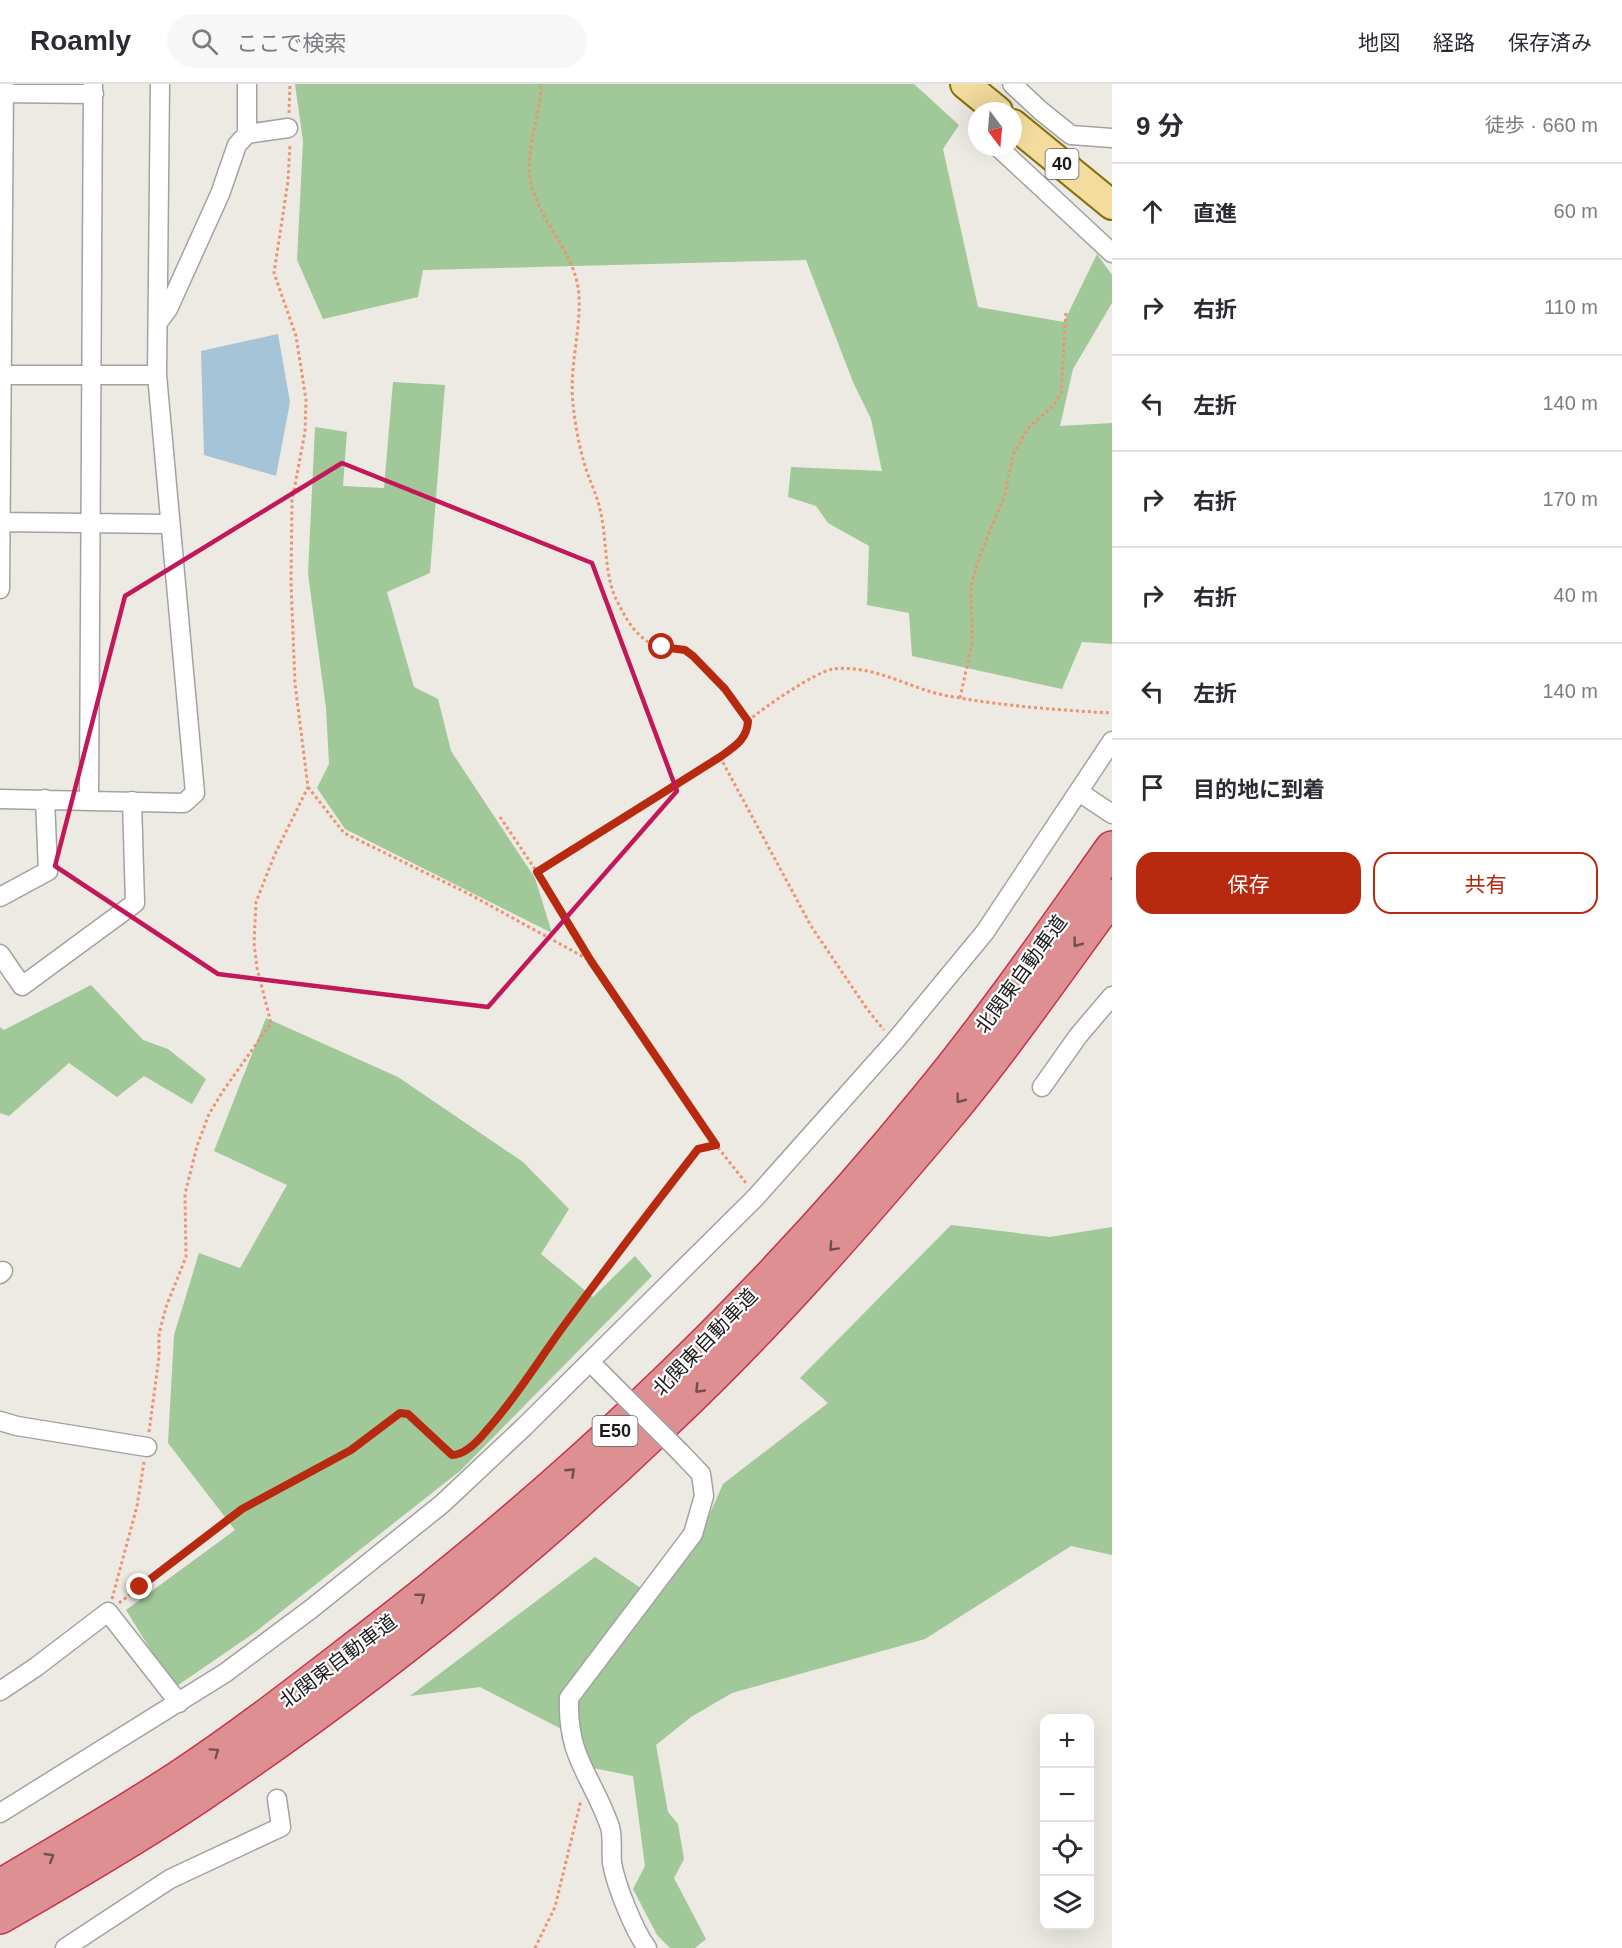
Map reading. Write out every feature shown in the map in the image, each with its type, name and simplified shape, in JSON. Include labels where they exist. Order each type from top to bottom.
[{"type":"highway","name":"北関東自動車道","points":[[0,1887],[179,1777],[292,1698],[548,1493],[651,1398],[834,1206],[925,1102],[1018,980],[1112,848]]},
{"type":"highway","name":"北関東自動車道","points":[[0,1917],[92,1864],[196,1798],[309,1719],[454,1607],[566,1513],[669,1419],[856,1222],[945,1118],[1112,896]]},
{"type":"main road","points":[[965,84],[987,102]]},
{"type":"main road","name":"40","points":[[1022,131],[1112,205]]},
{"type":"street","points":[[0,799],[184,803],[195,793],[157,375],[160,84]]},
{"type":"street","points":[[247,84],[247,134]]},
{"type":"street","points":[[1012,84],[1071,135],[1112,138]]},
{"type":"street","points":[[0,589],[3,90],[93,89],[89,800]]},
{"type":"street","points":[[159,321],[168,309],[220,195],[237,145],[247,134],[288,128]]},
{"type":"street","points":[[1008,156],[1112,253]]},
{"type":"street","points":[[1,375],[157,375]]},
{"type":"street","points":[[0,522],[169,525]]},
{"type":"street","points":[[0,1814],[225,1673],[311,1610],[442,1503],[592,1365],[755,1198],[896,1041],[986,932],[1086,796],[1112,741]]},
{"type":"street","points":[[1086,796],[1112,814]]},
{"type":"street","points":[[0,897],[48,871],[45,799]]},
{"type":"street","points":[[0,954],[22,986],[135,903],[132,801]]},
{"type":"street","points":[[1042,1087],[1078,1036],[1112,996]]},
{"type":"street","points":[[592,1365],[701,1473],[704,1496],[693,1534],[568,1698],[568,1724],[574,1750],[610,1828],[613,1864],[618,1881],[647,1948]]},
{"type":"street","points":[[0,1420],[17,1426],[147,1447]]},
{"type":"street","points":[[0,1691],[36,1667],[108,1612],[179,1703]]},
{"type":"street","points":[[65,1948],[170,1879],[281,1827],[277,1799]]},
{"type":"path","points":[[290,84],[288,181],[274,273],[296,336],[306,400],[305,432],[292,501],[291,554],[295,684],[308,787],[344,833],[469,894],[591,961]]},
{"type":"path","points":[[537,872],[720,757],[741,741],[747,731],[748,721],[725,689],[693,656],[685,650],[662,647],[643,639],[625,616],[614,596],[601,513],[585,466],[575,421],[572,384],[578,319],[577,283],[567,254],[537,201],[531,183],[530,153],[541,84]]},
{"type":"path","points":[[960,698],[972,643],[970,599],[975,569],[1004,498],[1010,464],[1020,440],[1029,427],[1059,400],[1066,311]]},
{"type":"path","points":[[748,721],[770,703],[822,672],[835,669],[873,672],[960,698],[1011,707],[1112,713]]},
{"type":"path","points":[[720,757],[811,926],[867,1009],[896,1041]]},
{"type":"path","points":[[108,1612],[137,1506],[159,1357],[159,1334],[166,1307],[186,1257],[185,1194],[189,1173],[209,1114],[239,1066],[271,1023],[256,960],[254,943],[256,902],[275,855],[308,787]]},
{"type":"path","points":[[500,817],[537,872],[591,961],[716,1145],[755,1198]]},
{"type":"path","points":[[108,1612],[242,1509],[351,1450],[400,1413],[408,1414],[452,1455],[458,1455],[466,1450],[487,1431],[522,1386],[589,1291],[698,1149],[716,1145]]},
{"type":"path","points":[[535,1948],[555,1907],[586,1778]]},
{"type":"highlighted area","points":[[342,463],[592,563],[677,791],[488,1007],[218,974],[55,866],[125,596]]},
{"type":"green space","points":[[295,84],[914,84],[959,125],[943,149],[978,307],[1064,322],[1097,254],[1112,275],[1112,303],[1073,369],[1060,426],[1112,423],[1112,644],[1082,642],[1062,689],[912,656],[909,613],[867,605],[869,546],[828,523],[816,506],[788,497],[791,467],[882,471],[871,419],[853,382],[806,260],[423,270],[418,297],[323,319],[297,260],[303,141]]},
{"type":"green space","points":[[393,382],[445,385],[430,573],[387,592],[414,687],[438,699],[451,751],[535,878],[552,933],[345,829],[317,788],[329,764],[326,708],[308,574],[315,427],[347,432],[343,486],[384,488]]},
{"type":"green space","points":[[91,985],[143,1040],[168,1049],[206,1079],[192,1104],[144,1076],[117,1097],[69,1063],[9,1116],[0,1113],[0,1027],[4,1030]]},
{"type":"green space","points":[[266,1018],[398,1077],[523,1162],[569,1209],[541,1254],[593,1297],[635,1256],[652,1276],[460,1471],[254,1633],[174,1688],[126,1610],[235,1530],[168,1443],[174,1335],[199,1253],[240,1268],[287,1185],[214,1151]]},
{"type":"green space","points":[[951,1225],[1050,1237],[1112,1227],[1112,1555],[1071,1546],[925,1639],[732,1693],[691,1717],[656,1745],[668,1812],[678,1824],[684,1859],[674,1878],[706,1939],[695,1948],[670,1948],[657,1935],[633,1889],[645,1866],[633,1776],[593,1768],[581,1739],[480,1687],[410,1696],[595,1557],[654,1597],[699,1538],[723,1484],[828,1403],[800,1378]]},
{"type":"water","points":[[278,334],[290,402],[276,476],[204,455],[201,351]]},
{"type":"route","points":[[140,1587],[242,1509],[351,1450],[400,1413],[408,1414],[452,1455],[458,1455],[466,1450],[487,1431],[522,1386],[589,1291],[698,1149],[716,1145],[591,961],[537,872],[720,757],[741,741],[747,731],[748,721],[707,668],[685,650],[662,647]]}]
